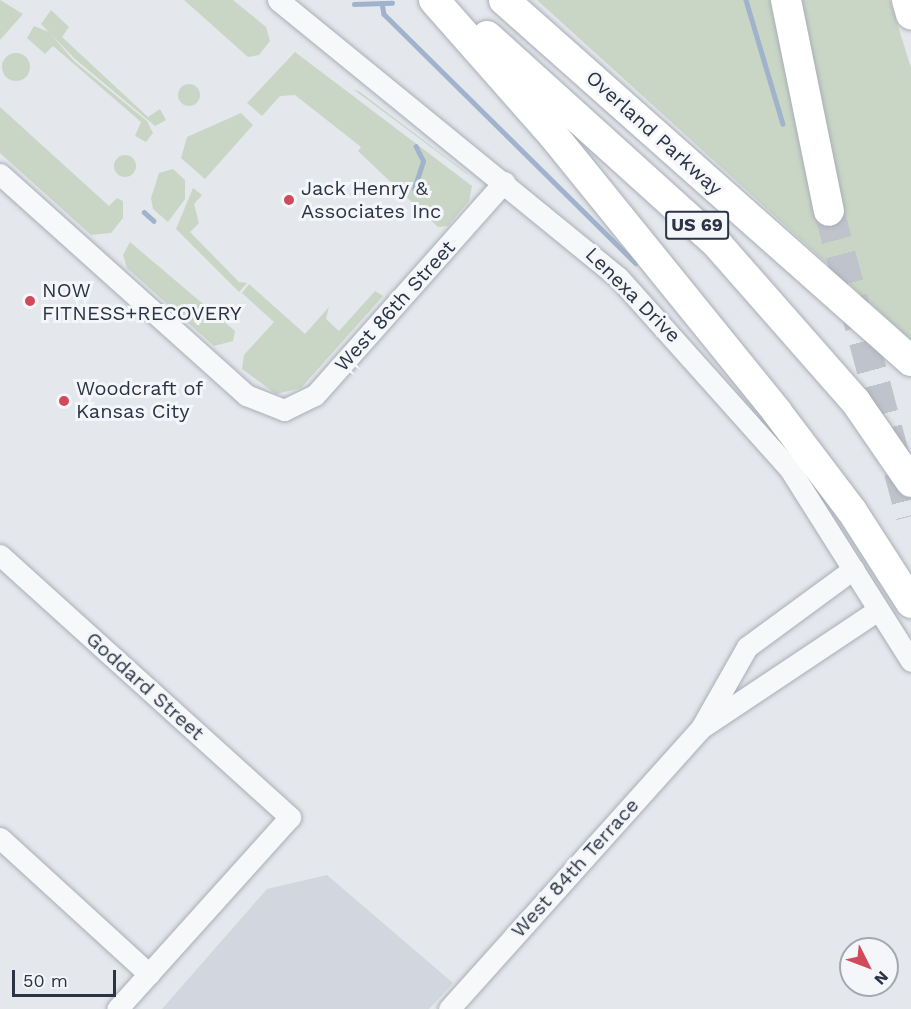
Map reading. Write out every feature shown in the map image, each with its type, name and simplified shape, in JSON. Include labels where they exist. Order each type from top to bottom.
[{"type":"highway","points":[[434,0],[553,135],[777,412],[852,511],[911,603]]},
{"type":"highway","name":"US 69","points":[[447,0],[718,245],[856,402],[911,482]]},
{"type":"highway","name":"Overland Parkway","points":[[504,0],[911,361]]},
{"type":"highway","points":[[786,0],[829,211]]},
{"type":"highway","points":[[907,0],[911,14]]},
{"type":"street","name":"Lenexa Drive","points":[[279,0],[618,277],[730,397],[789,468],[911,661]]},
{"type":"street","name":"West 86th Street","points":[[0,174],[246,395],[274,409],[303,404],[315,395],[504,182]]},
{"type":"street","name":"Goddard Street","points":[[0,555],[290,817],[149,974]]},
{"type":"street","name":"West 84th Terrace","points":[[449,1009],[701,728],[747,646],[853,568]]},
{"type":"street","name":"West 84th Terrace","points":[[701,728],[878,610]]},
{"type":"street","points":[[0,838],[149,974],[117,1009]]},
{"type":"shaded area","points":[[327,875],[453,983],[429,1009],[162,1009],[267,889]]},
{"type":"green space","points":[[0,0],[23,14],[0,40]]},
{"type":"green space","points":[[184,0],[233,0],[266,27],[270,41],[259,55],[248,57]]},
{"type":"green space","points":[[537,0],[770,0],[818,216],[793,0],[890,0],[911,68],[911,340]]},
{"type":"green space","points":[[51,10],[69,27],[62,37],[148,117],[160,109],[166,120],[155,126],[75,59],[41,24]]},
{"type":"green space","points":[[34,26],[49,32],[74,61],[147,121],[153,133],[146,142],[135,136],[141,122],[53,46],[45,54],[27,38]]},
{"type":"green space","points":[[295,52],[472,186],[469,201],[448,226],[438,227],[358,151],[361,147],[295,95],[280,96],[262,116],[247,103]]},
{"type":"green space","points":[[16,53],[26,57],[30,67],[26,77],[16,81],[6,77],[2,67],[6,57]]},
{"type":"green space","points":[[185,84],[193,84],[200,91],[200,99],[193,106],[185,106],[178,99],[178,91]]},
{"type":"green space","points":[[353,89],[360,92],[468,174],[467,174]]},
{"type":"green space","points":[[0,107],[109,206],[117,198],[123,201],[123,218],[111,233],[91,235],[0,153]]},
{"type":"green space","points":[[241,113],[253,125],[205,179],[181,158],[187,137]]},
{"type":"green space","points":[[125,155],[133,158],[136,166],[133,174],[125,177],[117,174],[114,166],[117,158]]},
{"type":"green space","points":[[173,169],[185,180],[185,199],[168,222],[153,209],[151,198],[159,173]]},
{"type":"green space","points":[[193,188],[202,195],[194,204],[199,223],[190,232],[239,282],[247,283],[239,292],[176,229]]},
{"type":"green space","points":[[130,242],[235,331],[233,341],[214,346],[127,268],[123,255]]},
{"type":"green space","points":[[249,284],[305,334],[329,307],[326,319],[339,331],[375,291],[383,296],[301,388],[276,394],[242,369],[244,355],[274,322],[242,293]]},
{"type":"waterway","points":[[746,0],[783,124]]},
{"type":"waterway","points":[[382,3],[384,14],[636,263]]},
{"type":"waterway","points":[[354,4],[392,3]]},
{"type":"waterway","points":[[414,189],[423,161],[416,147]]},
{"type":"waterway","points":[[144,212],[154,221]]},
{"type":"tunnel","points":[[829,211],[911,516]]},
{"type":"place","name":"Jack Henry & Associates Inc","points":[[289,200]]},
{"type":"place","name":"NOW FITNESS+RECOVERY","points":[[30,301]]},
{"type":"place","name":"Woodcraft of Kansas City","points":[[64,401]]}]
